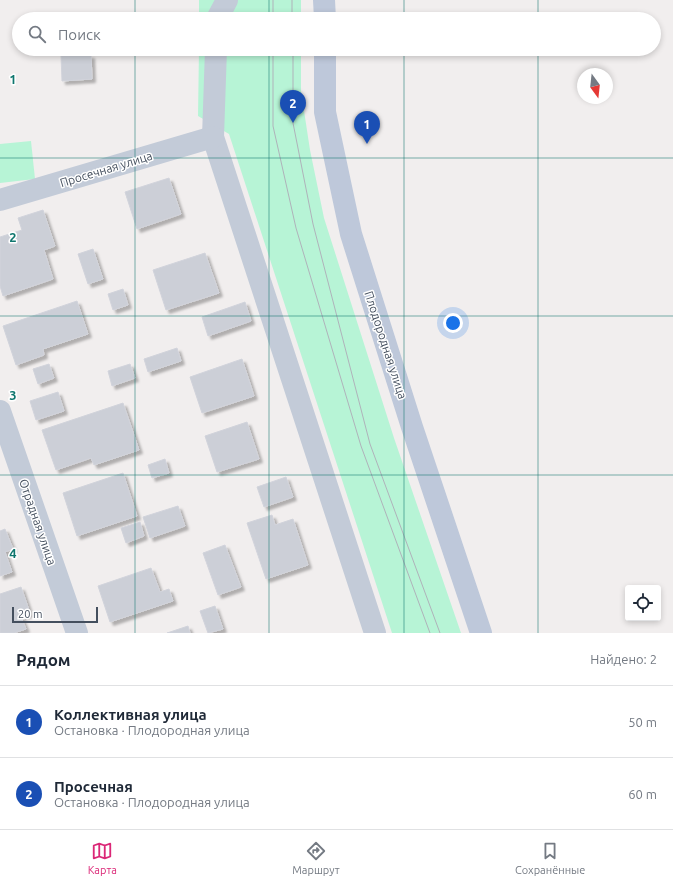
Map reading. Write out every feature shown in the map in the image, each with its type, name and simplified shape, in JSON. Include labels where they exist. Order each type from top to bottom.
[{"type":"main road","points":[[324,0],[325,12]]},
{"type":"main road","name":"Плодородная улица","points":[[325,56],[326,112],[351,234],[412,427],[481,633]]},
{"type":"street","points":[[221,12],[227,0]]},
{"type":"street","points":[[216,56],[213,137],[375,633]]},
{"type":"street","name":"Просечная улица","points":[[0,200],[213,137]]},
{"type":"street","name":"Отрадная улица","points":[[0,411],[77,633]]},
{"type":"green space","points":[[199,0],[301,0],[301,12],[199,12]]},
{"type":"green space","points":[[199,56],[301,56],[301,91],[310,150],[324,218],[394,438],[461,633],[392,633],[229,134],[198,116]]},
{"type":"green space","points":[[31,141],[35,179],[0,183],[0,144]]},
{"type":"building","points":[[61,56],[91,56],[92,79],[62,81]]},
{"type":"building","points":[[169,178],[181,214],[137,229],[125,192]]},
{"type":"building","points":[[43,210],[55,246],[44,250],[53,279],[3,296],[0,286],[0,237],[22,230],[18,218]]},
{"type":"building","points":[[93,249],[103,279],[88,284],[78,254]]},
{"type":"building","points":[[205,253],[219,293],[166,310],[153,270]]},
{"type":"building","points":[[123,289],[128,305],[113,310],[108,294]]},
{"type":"building","points":[[77,301],[88,334],[43,349],[44,355],[16,365],[3,326]]},
{"type":"building","points":[[245,302],[251,321],[208,336],[202,317]]},
{"type":"building","points":[[177,348],[181,361],[148,372],[144,359]]},
{"type":"building","points":[[242,359],[254,396],[202,413],[190,377]]},
{"type":"building","points":[[49,364],[54,378],[38,384],[33,369]]},
{"type":"building","points":[[130,364],[135,378],[112,386],[108,371]]},
{"type":"building","points":[[58,392],[64,411],[36,420],[30,401]]},
{"type":"building","points":[[123,403],[139,450],[94,465],[91,458],[56,470],[42,430]]},
{"type":"building","points":[[247,422],[259,459],[217,472],[205,436]]},
{"type":"building","points":[[165,459],[169,473],[152,478],[148,465]]},
{"type":"building","points":[[123,473],[137,516],[77,536],[63,493]]},
{"type":"building","points":[[286,477],[293,497],[264,507],[257,487]]},
{"type":"building","points":[[178,506],[185,526],[150,538],[143,517]]},
{"type":"building","points":[[272,515],[275,525],[293,519],[308,565],[266,579],[247,523]]},
{"type":"building","points":[[140,522],[144,536],[126,543],[121,528]]},
{"type":"building","points":[[5,529],[13,549],[5,552],[12,572],[0,576],[0,531]]},
{"type":"building","points":[[225,545],[241,587],[218,595],[203,553]]},
{"type":"building","points":[[151,568],[160,592],[169,589],[173,601],[110,622],[98,586]]},
{"type":"building","points":[[21,587],[30,613],[21,617],[26,629],[14,633],[0,633],[0,594]]},
{"type":"building","points":[[215,606],[223,629],[208,633],[200,611]]},
{"type":"building","points":[[188,626],[190,633],[167,633]]},
{"type":"tram line","points":[[273,0],[273,12]]},
{"type":"tram line","points":[[292,0],[292,12]]},
{"type":"tram line","points":[[273,56],[273,126],[296,228],[361,446],[430,633]]},
{"type":"tram line","points":[[293,56],[293,123],[313,224],[370,444],[440,633]]},
{"type":"place","name":"Просечная","points":[[293,123]]},
{"type":"place","name":"Коллективная улица","points":[[367,144]]}]
